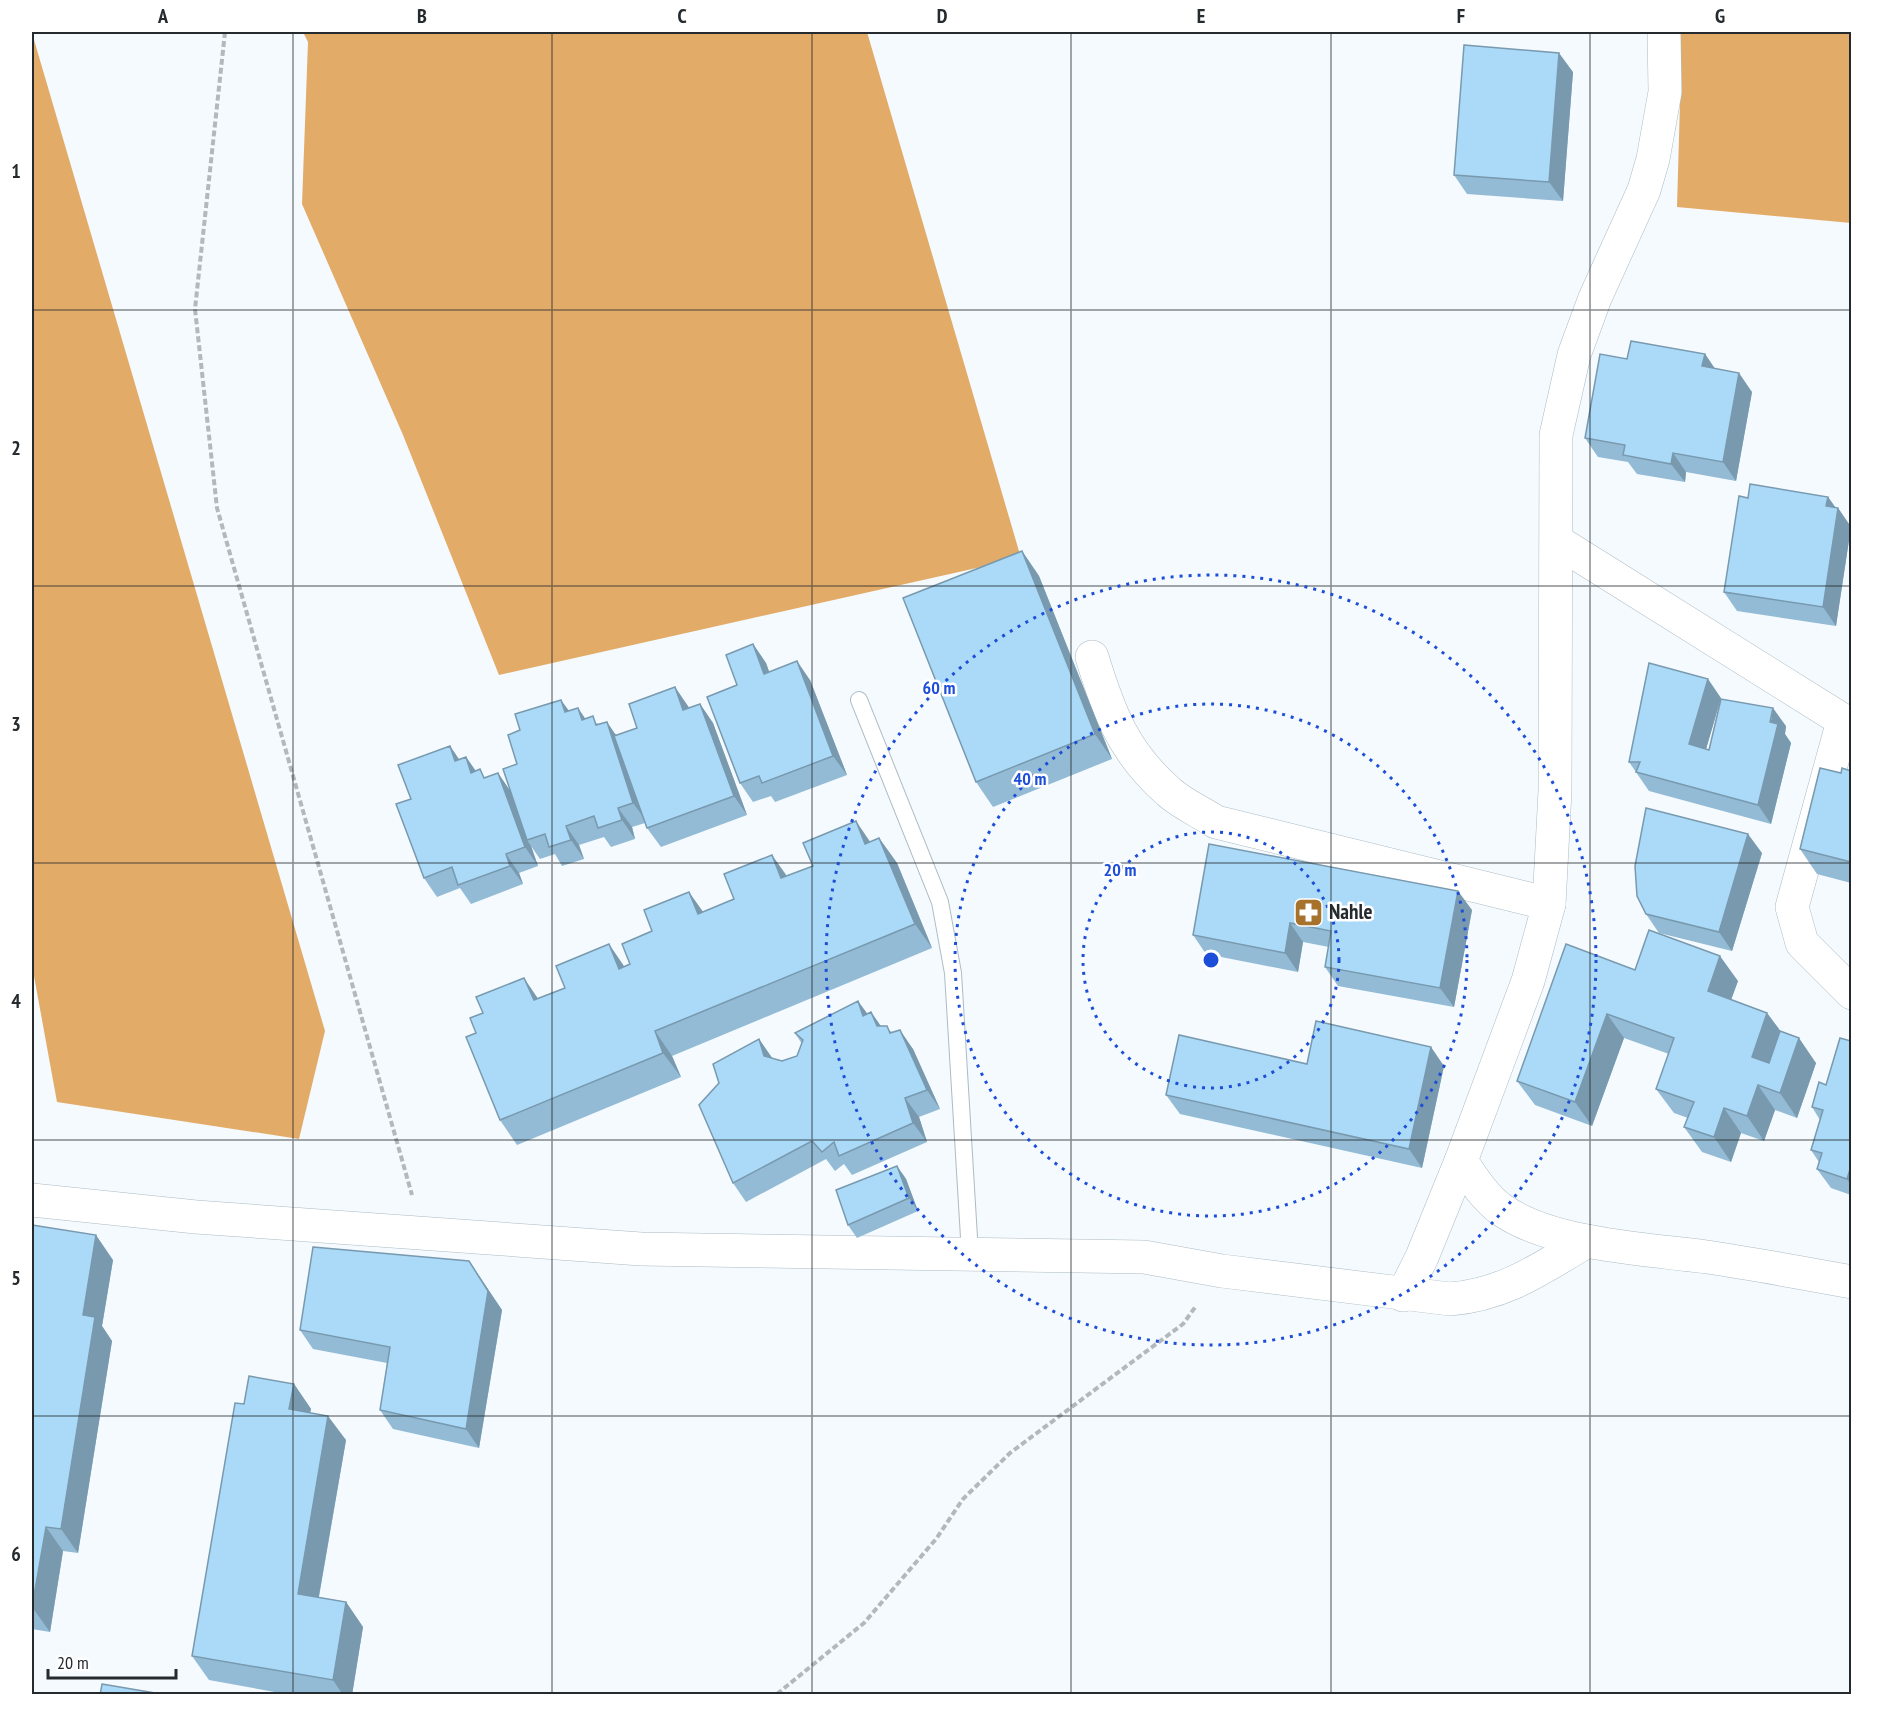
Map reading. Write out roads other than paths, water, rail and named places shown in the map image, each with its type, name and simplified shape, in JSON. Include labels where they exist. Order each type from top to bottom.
[{"type":"street","points":[[1402,1294],[1422,1257],[1461,1161],[1528,981],[1549,904],[1555,790],[1558,542],[1556,435],[1574,355],[1596,298],[1644,190],[1653,159],[1665,92],[1664,32]]},
{"type":"street","points":[[1558,542],[1847,723],[1792,907],[1803,943],[1851,993]]},
{"type":"street","points":[[1092,657],[1108,708],[1133,757],[1170,794],[1216,822],[1549,904]]},
{"type":"street","points":[[1461,1161],[1485,1195],[1503,1211],[1546,1231],[1587,1241],[1765,1265],[1851,1282]]},
{"type":"street","points":[[32,1200],[196,1217],[641,1249],[1144,1257],[1222,1271],[1450,1299],[1475,1297],[1499,1291],[1587,1241]]},
{"type":"lane","points":[[859,700],[940,902],[953,973],[970,1254]]},
{"type":"place","name":"Nahle","points":[[1308,912]]}]
